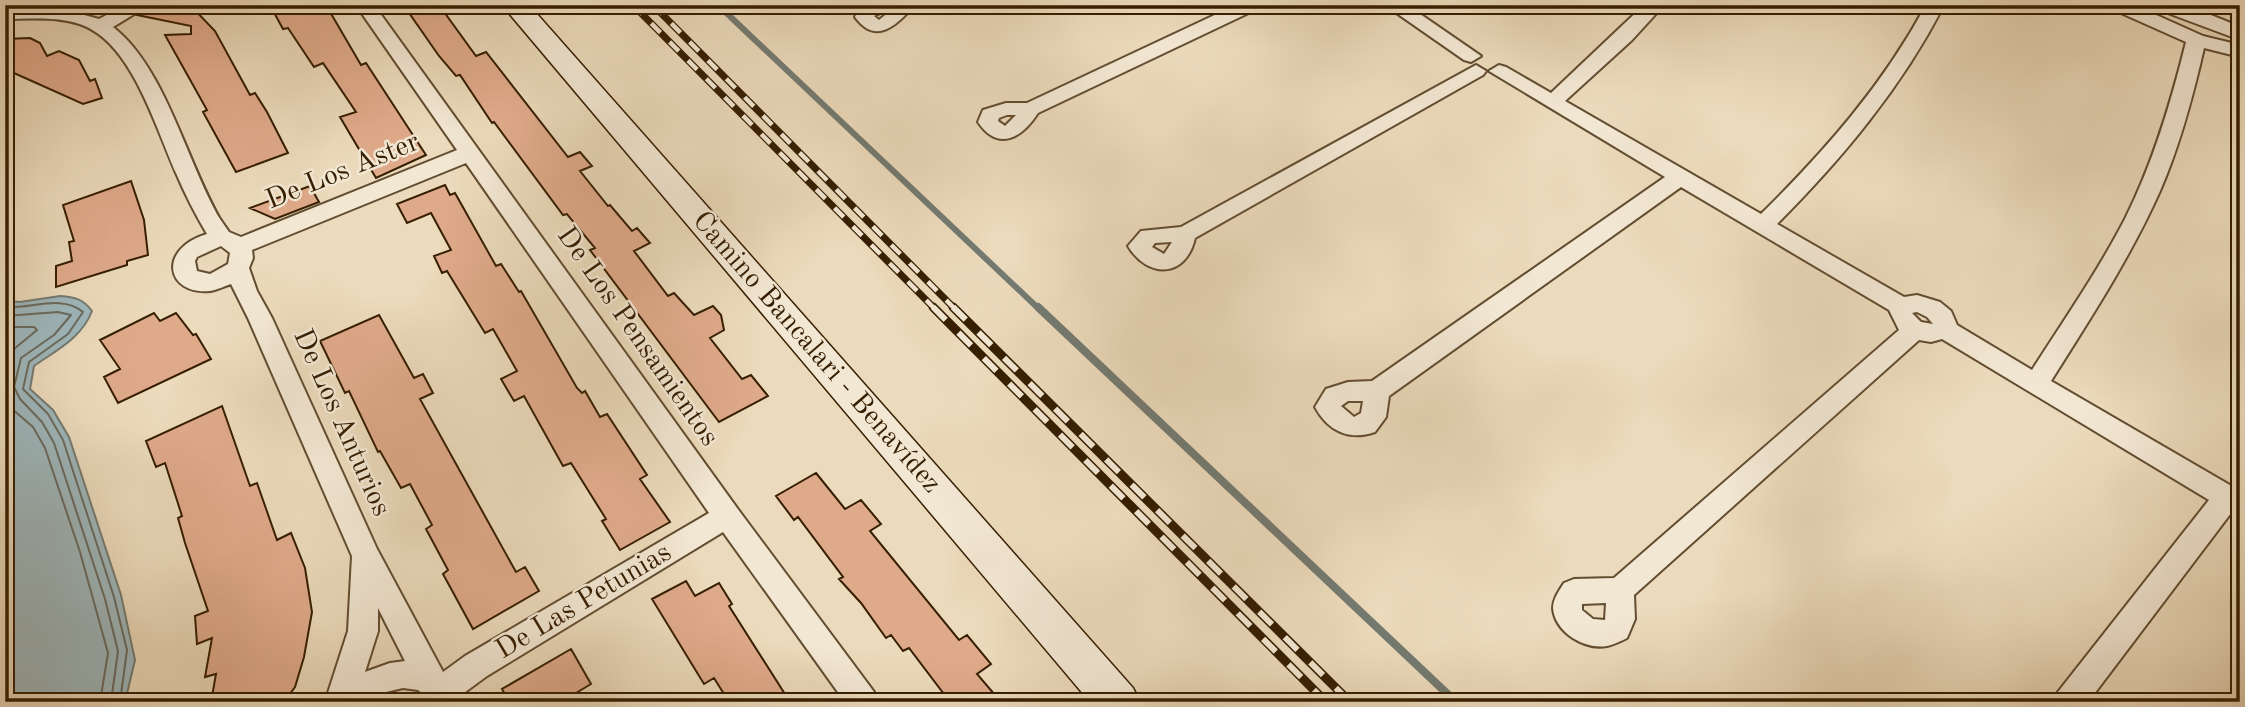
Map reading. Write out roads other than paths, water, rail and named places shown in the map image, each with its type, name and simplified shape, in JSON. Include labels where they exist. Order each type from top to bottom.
[{"type":"main road","name":"Camino Bancalari - Benavídez","points":[[515,5],[1118,702]]},
{"type":"street","points":[[100,26],[140,5]]},
{"type":"street","name":"De Los Pensamientos","points":[[365,5],[727,516],[863,702]]},
{"type":"street","points":[[1030,109],[1251,5]]},
{"type":"street","points":[[1394,5],[1486,74],[1499,71],[1902,307],[1919,304],[1933,309],[1945,322],[1944,329]]},
{"type":"street","points":[[1553,102],[1655,5]]},
{"type":"street","points":[[1764,225],[1814,176],[1863,115],[1902,62],[1935,5]]},
{"type":"street","points":[[2118,5],[2196,40],[2229,36]]},
{"type":"street","points":[[2169,27],[2162,17],[2162,11],[2178,8],[2229,36],[2240,51]]},
{"type":"street","points":[[5,13],[37,13],[100,26],[117,40],[139,72],[196,195],[183,260],[184,272],[191,279],[260,318]]},
{"type":"street","points":[[2037,383],[2110,267],[2162,161],[2184,95],[2196,40]]},
{"type":"street","points":[[1185,234],[1474,64]]},
{"type":"street","name":"De Los Aster","points":[[232,251],[470,153]]},
{"type":"street","points":[[1377,391],[1680,177]]},
{"type":"street","name":"De Los Anturios","points":[[196,195],[232,251],[245,291],[260,318],[365,554],[439,691]]},
{"type":"street","points":[[183,260],[195,245],[232,251],[223,279],[198,282]]},
{"type":"street","points":[[1902,307],[1901,318],[1915,330],[1929,334],[1944,329],[2233,502],[2068,702]]},
{"type":"street","points":[[1620,590],[1915,330]]},
{"type":"street","name":"De Las Petunias","points":[[439,691],[476,666],[727,516]]},
{"type":"street","points":[[340,702],[363,631],[365,554]]},
{"type":"street","points":[[346,702],[366,686],[400,674],[416,675],[439,691]]},
{"type":"water","points":[[60,296],[78,299],[92,311],[75,336],[34,366],[30,389],[53,410],[69,437],[121,595],[135,660],[125,702],[5,702],[5,297],[8,301],[20,302]]},
{"type":"waterway","points":[[718,5],[1039,309]]},
{"type":"waterway","points":[[1038,307],[1456,702]]},
{"type":"railway","points":[[633,5],[935,309]]},
{"type":"railway","points":[[653,5],[954,308]]},
{"type":"railway","points":[[933,307],[1326,702]]},
{"type":"railway","points":[[954,308],[1350,702]]}]
